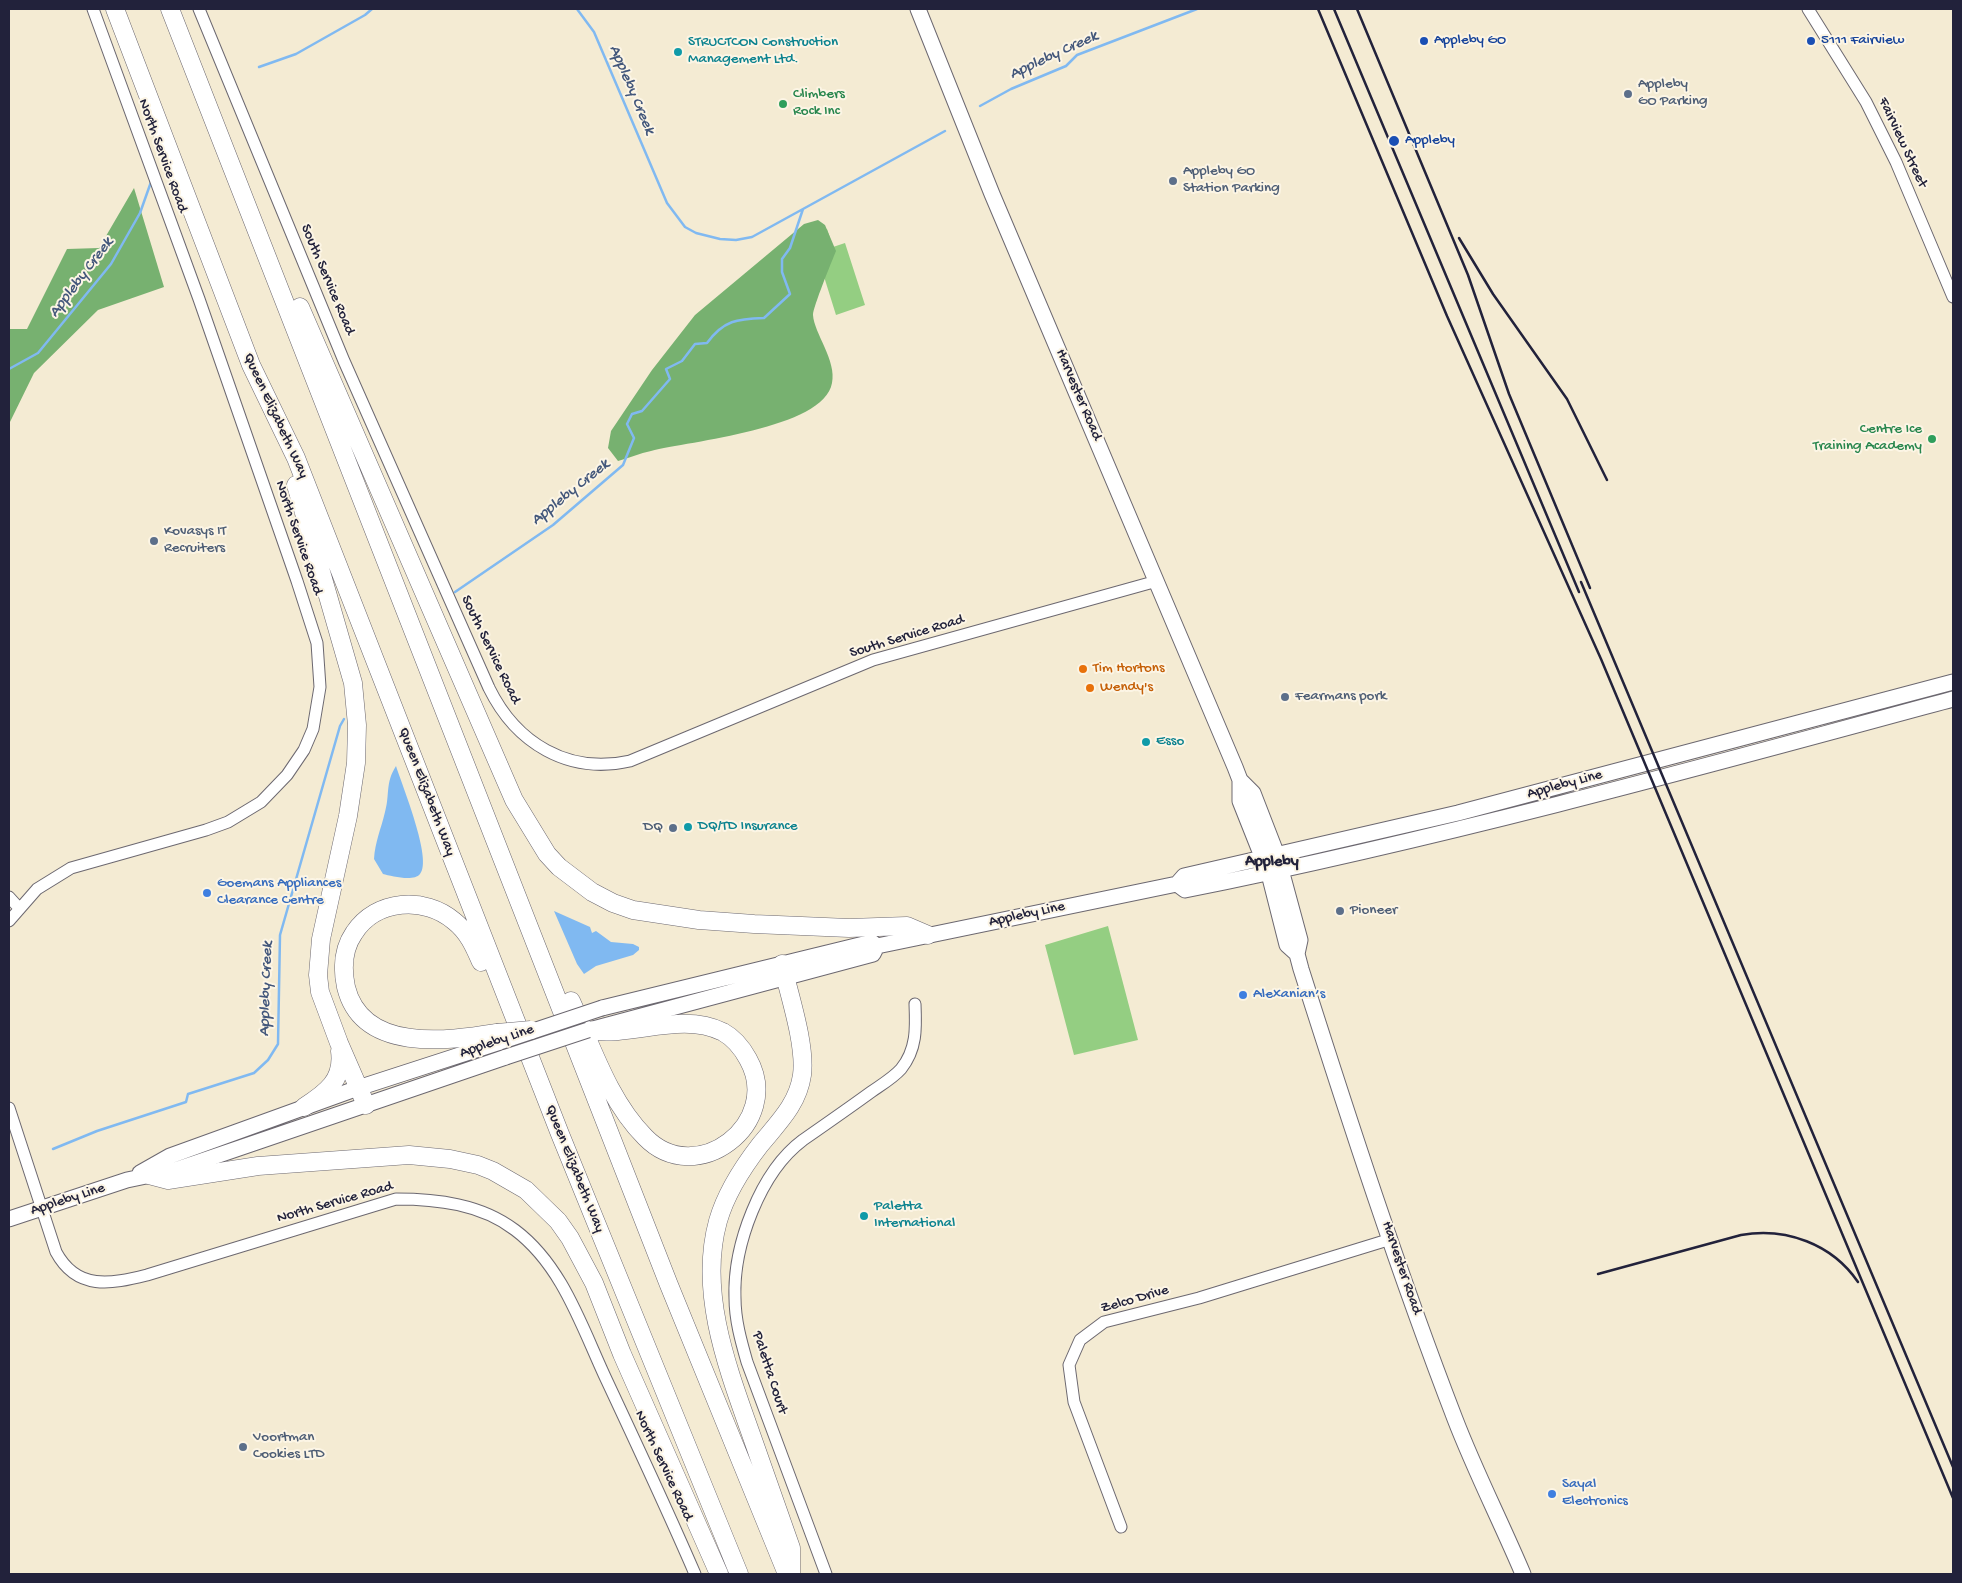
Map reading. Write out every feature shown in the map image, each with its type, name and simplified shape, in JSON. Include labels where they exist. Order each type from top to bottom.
[{"type":"highway","name":"Queen Elizabeth Way","points":[[115,9],[251,365],[296,458],[560,1134],[739,1574]]},
{"type":"highway","points":[[170,9],[267,252],[669,1285],[787,1574]]},
{"type":"highway","points":[[267,252],[286,275],[514,800],[537,839],[559,867],[574,880],[613,903],[654,914],[846,928],[907,926],[928,935]]},
{"type":"highway","points":[[251,365],[288,458],[353,683],[357,725],[354,780],[318,958],[320,992],[339,1043],[366,1105]]},
{"type":"highway","points":[[531,1030],[498,1037],[448,1039],[418,1039],[396,1035],[373,1025],[363,1018],[353,1005],[344,977],[345,952],[356,930],[373,915],[393,906],[404,904],[425,905],[454,920],[471,940],[560,1134]]},
{"type":"highway","points":[[526,917],[549,954],[610,1087],[624,1111],[646,1139],[660,1149],[690,1157],[716,1150],[742,1132],[755,1104],[757,1088],[751,1064],[731,1038],[704,1026],[685,1024],[588,1030]]},
{"type":"highway","points":[[783,970],[801,1056],[802,1074],[798,1091],[785,1116],[741,1173],[724,1204],[718,1221],[713,1251],[712,1280],[713,1304],[735,1389],[791,1548],[791,1574]]},
{"type":"highway","points":[[304,1107],[322,1096],[336,1082],[341,1061],[339,1043]]},
{"type":"highway","points":[[149,1175],[168,1180],[258,1166],[408,1155],[450,1159],[478,1165],[526,1190],[558,1220],[594,1283],[622,1354],[719,1574]]},
{"type":"main road","name":"Harvester Road","points":[[918,9],[1240,780],[1253,793],[1275,872],[1287,945],[1297,954],[1355,1137],[1456,1421],[1523,1574]]},
{"type":"main road","name":"Appleby Line","points":[[531,1030],[602,1008],[783,970],[873,954],[878,946],[1177,884],[1184,876],[1458,813],[1953,682]]},
{"type":"main road","name":"Appleby Line","points":[[1177,884],[1185,890],[1275,872],[1728,760],[1953,699]]},
{"type":"main road","name":"Harvester Road","points":[[1240,780],[1240,800],[1253,833],[1270,856]]},
{"type":"main road","points":[[1244,862],[1251,849],[1253,833]]},
{"type":"main road","name":"Appleby Line","points":[[610,1028],[783,970]]},
{"type":"main road","name":"Appleby Line","points":[[9,1219],[127,1180],[175,1170],[588,1030]]},
{"type":"main road","name":"Appleby Line","points":[[127,1180],[170,1156],[498,1037]]},
{"type":"street","name":"North Service Road","points":[[9,921],[37,889],[71,868],[206,830],[228,822],[260,802],[288,775],[304,750],[313,729],[320,687],[317,643],[298,581],[93,9]]},
{"type":"street","name":"South Service Road","points":[[199,9],[344,361],[489,688],[500,709],[513,726],[539,746],[566,760],[588,764],[609,766],[630,761],[873,660],[1157,581]]},
{"type":"street","name":"Fairview Street","points":[[1808,9],[1866,102],[1896,162],[1953,297]]},
{"type":"street","points":[[9,897],[19,908]]},
{"type":"street","name":"Paletta Court","points":[[826,1574],[747,1362],[739,1331],[735,1298],[738,1253],[748,1222],[761,1194],[778,1167],[800,1142],[901,1068],[916,1036],[915,1004]]},
{"type":"street","name":"North Service Road","points":[[9,1108],[61,1261],[78,1276],[100,1283],[124,1281],[147,1275],[396,1199],[451,1202],[474,1208],[514,1229],[540,1253],[575,1309],[695,1574]]},
{"type":"street","name":"Zelco Drive","points":[[1121,1527],[1074,1402],[1069,1365],[1080,1340],[1104,1322],[1199,1298],[1391,1238]]},
{"type":"green space","points":[[134,188],[164,287],[98,310],[34,373],[9,424],[9,329],[27,329],[67,249],[99,248]]},
{"type":"green space","points":[[818,220],[825,225],[836,251],[813,315],[833,374],[832,383],[823,399],[806,412],[753,431],[669,447],[618,461],[608,448],[611,431],[652,370],[695,315],[804,224]]},
{"type":"green space","points":[[827,229],[833,247],[845,243],[865,305],[836,315],[811,235]]},
{"type":"green space","points":[[1108,926],[1138,1040],[1074,1055],[1045,945]]},
{"type":"water","points":[[396,766],[415,822],[423,854],[423,866],[420,874],[413,878],[383,874],[374,859],[386,806],[390,778]]},
{"type":"water","points":[[554,911],[590,927],[592,933],[596,931],[611,942],[633,944],[639,947],[639,950],[633,955],[596,966],[584,974],[577,964]]},
{"type":"waterway","name":"Appleby Creek","points":[[259,67],[296,54],[365,15],[372,9]]},
{"type":"waterway","name":"Appleby Creek","points":[[577,9],[594,32],[667,203],[685,227],[696,233],[720,239],[736,240],[752,237],[803,209]]},
{"type":"waterway","name":"Appleby Creek","points":[[980,106],[1011,89],[1066,66],[1077,55],[1197,9]]},
{"type":"waterway","name":"Appleby Creek","points":[[455,592],[553,525],[623,465],[634,438],[627,424],[632,414],[642,411],[670,379],[666,369],[682,361],[695,344],[707,343],[725,325],[739,320],[764,318],[790,294],[782,272],[782,259],[790,248],[803,209],[945,131]]},
{"type":"waterway","name":"Appleby Creek","points":[[9,369],[38,353],[111,264],[140,213],[151,182]]},
{"type":"waterway","name":"Appleby Creek","points":[[53,1149],[97,1131],[186,1102],[188,1094],[254,1073],[268,1060],[278,1044],[280,935],[340,726],[344,719]]},
{"type":"railway","points":[[1318,9],[1447,316],[1601,659],[1953,1498]]},
{"type":"railway","points":[[1334,9],[1579,592]]},
{"type":"railway","points":[[1357,9],[1468,275],[1509,394],[1590,588]]},
{"type":"railway","points":[[1459,238],[1493,294],[1567,399],[1607,480]]},
{"type":"railway","points":[[1581,582],[1953,1467]]},
{"type":"railway","points":[[1598,1274],[1741,1235],[1758,1233],[1791,1236],[1807,1241],[1835,1258],[1858,1282]]},
{"type":"place","name":"Appleby GO","points":[[1424,41]]},
{"type":"place","name":"5111 Fairview","points":[[1811,41]]},
{"type":"place","name":"STRUCTCON Construction Management Ltd.","points":[[678,52]]},
{"type":"place","name":"Appleby GO Parking","points":[[1628,94]]},
{"type":"place","name":"Climbers Rock Inc","points":[[783,104]]},
{"type":"place","name":"Appleby","points":[[1394,141]]},
{"type":"place","name":"Appleby GO Station Parking","points":[[1173,181]]},
{"type":"place","name":"Centre Ice Training Academy","points":[[1932,439]]},
{"type":"place","name":"Kovasys IT Recruiters","points":[[154,541]]},
{"type":"place","name":"Tim Hortons","points":[[1083,669]]},
{"type":"place","name":"Wendy's","points":[[1090,688]]},
{"type":"place","name":"Fearmans pork","points":[[1285,697]]},
{"type":"place","name":"Esso","points":[[1146,742]]},
{"type":"place","name":"DQ/TD Insurance","points":[[688,827]]},
{"type":"place","name":"DQ","points":[[673,828]]},
{"type":"place","name":"Goemans Appliances Clearance Centre","points":[[207,893]]},
{"type":"place","name":"Pioneer","points":[[1340,911]]},
{"type":"place","name":"Alexanian’s","points":[[1243,995]]},
{"type":"place","name":"Paletta International","points":[[864,1216]]},
{"type":"place","name":"Voortman Cookies LTD","points":[[243,1447]]},
{"type":"place","name":"Sayal Electronics","points":[[1552,1494]]},
{"type":"district","name":"Appleby","points":[[1272,863]]}]
